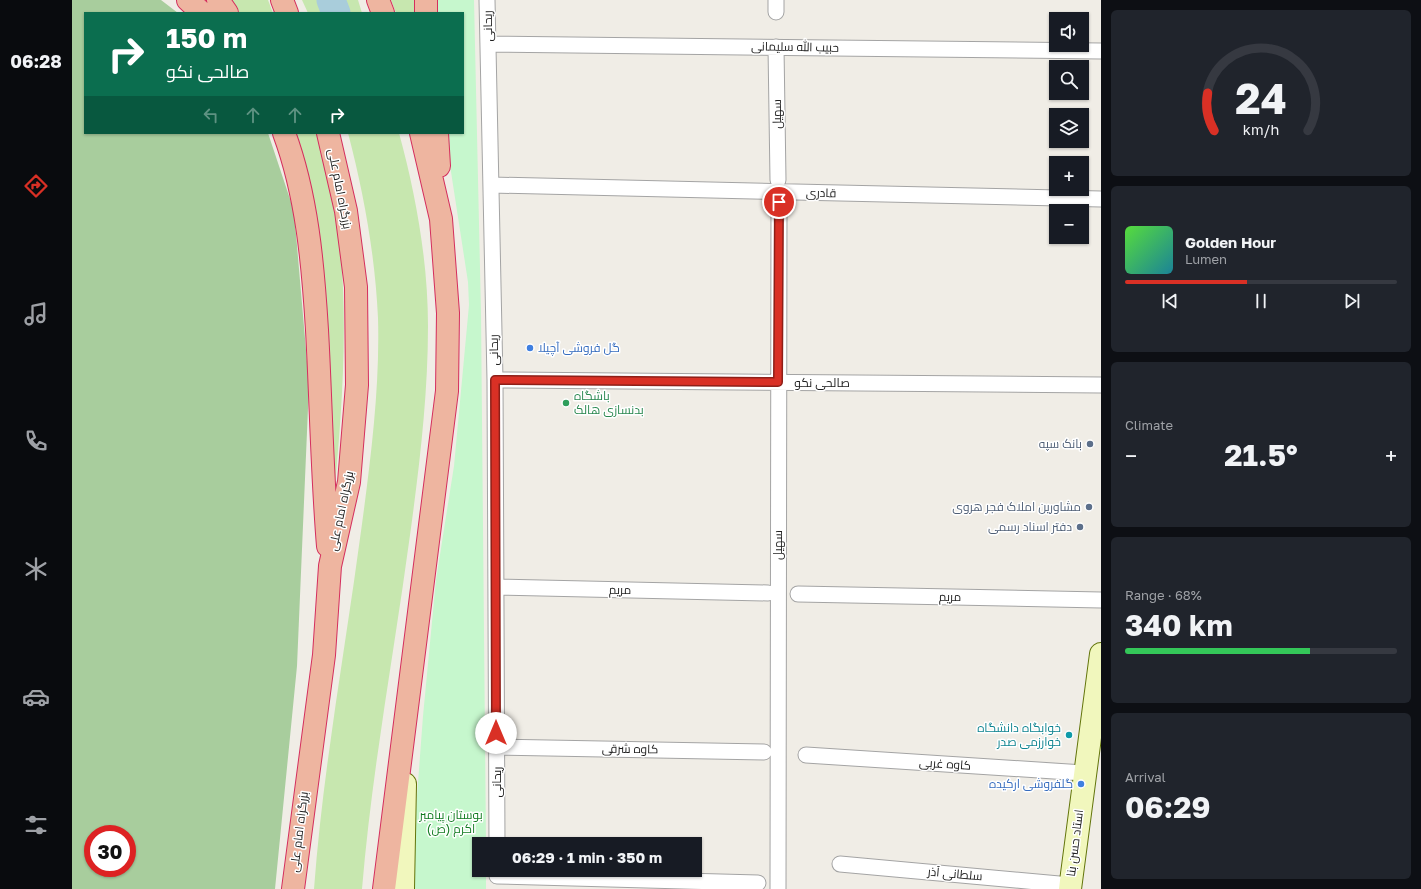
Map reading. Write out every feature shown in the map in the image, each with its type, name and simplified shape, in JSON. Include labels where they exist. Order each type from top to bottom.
[{"type":"highway","points":[[188,0],[201,12]]},
{"type":"highway","points":[[218,0],[226,12]]},
{"type":"highway","points":[[282,0],[287,12]]},
{"type":"highway","points":[[378,0],[383,12]]},
{"type":"highway","points":[[426,0],[426,12]]},
{"type":"highway","points":[[284,134],[290,149],[305,215],[314,276],[324,491],[330,566]]},
{"type":"highway","name":"بزرگراه امام علی","points":[[293,889],[324,655],[330,566],[349,482],[356,378],[356,287],[346,211],[328,134]]},
{"type":"highway","points":[[421,134],[441,219]]},
{"type":"highway","points":[[384,889],[447,392],[448,313],[441,219],[437,134]]},
{"type":"main road","name":"استاد حسن بنا","points":[[1070,887],[1084,773],[1097,710],[1101,654]]},
{"type":"main road","points":[[403,889],[406,717]]},
{"type":"street","name":"ریحانی","points":[[487,0],[495,380],[497,837]]},
{"type":"street","name":"حبیب الله سلیمانی","points":[[488,44],[1101,51]]},
{"type":"street","name":"سهیل","points":[[776,47],[778,180]]},
{"type":"street","name":"قادری","points":[[492,186],[1101,199]]},
{"type":"street","name":"سهیل","points":[[778,889],[779,202]]},
{"type":"street","name":"صالحی نکو","points":[[495,380],[1101,385]]},
{"type":"street","name":"مریم","points":[[496,587],[768,593]]},
{"type":"street","name":"مریم","points":[[798,594],[1101,600]]},
{"type":"street","name":"کاوه شرقی","points":[[496,747],[764,752]]},
{"type":"street","name":"کاوه غربی","points":[[806,755],[1084,773]]},
{"type":"street","name":"سلطانی آذر","points":[[840,864],[1070,887]]},
{"type":"street","points":[[497,878],[758,883]]},
{"type":"green space","points":[[72,0],[161,0],[177,12],[84,12],[84,134],[268,134],[294,211],[309,385],[297,666],[275,889],[72,889]]},
{"type":"green space","points":[[227,0],[268,0],[273,12],[235,12]]},
{"type":"green space","points":[[302,0],[358,0],[362,12],[308,12]]},
{"type":"green space","points":[[391,0],[418,0],[419,12],[396,12]]},
{"type":"green space","name":"بوستان پیامبر اکرم (ص)","points":[[432,0],[474,0],[481,313],[486,837],[472,837],[472,877],[486,877],[486,889],[410,889],[423,716],[436,580],[454,466],[469,305],[468,282],[445,134],[464,134],[464,12],[432,12]]},
{"type":"green space","points":[[292,134],[316,134],[331,187],[340,246],[344,327],[343,368],[331,529],[333,434],[319,277]]},
{"type":"green space","points":[[348,134],[399,134],[416,204],[426,278],[428,326],[427,377],[414,503],[378,753],[366,844],[362,889],[314,889],[329,752],[369,473],[378,369],[377,294],[368,225]]},
{"type":"waterway","points":[[331,0],[336,12]]},
{"type":"place","name":"گل فروشی آچیلا","points":[[530,348]]},
{"type":"place","name":"باشگاه بدنسازی هالک","points":[[566,403]]},
{"type":"place","name":"بانک سپه","points":[[1090,444]]},
{"type":"place","name":"مشاورین املاک فجر‌ هروی","points":[[1089,507]]},
{"type":"place","name":"دفتر اسناد رسمی","points":[[1080,527]]},
{"type":"place","name":"خوابگاه دانشگاه خوارزمی صدر","points":[[1069,735]]},
{"type":"place","name":"گلفروشی ارکیده","points":[[1081,784]]},
{"type":"route","points":[[496,733],[495,380],[778,382],[779,202]]}]
